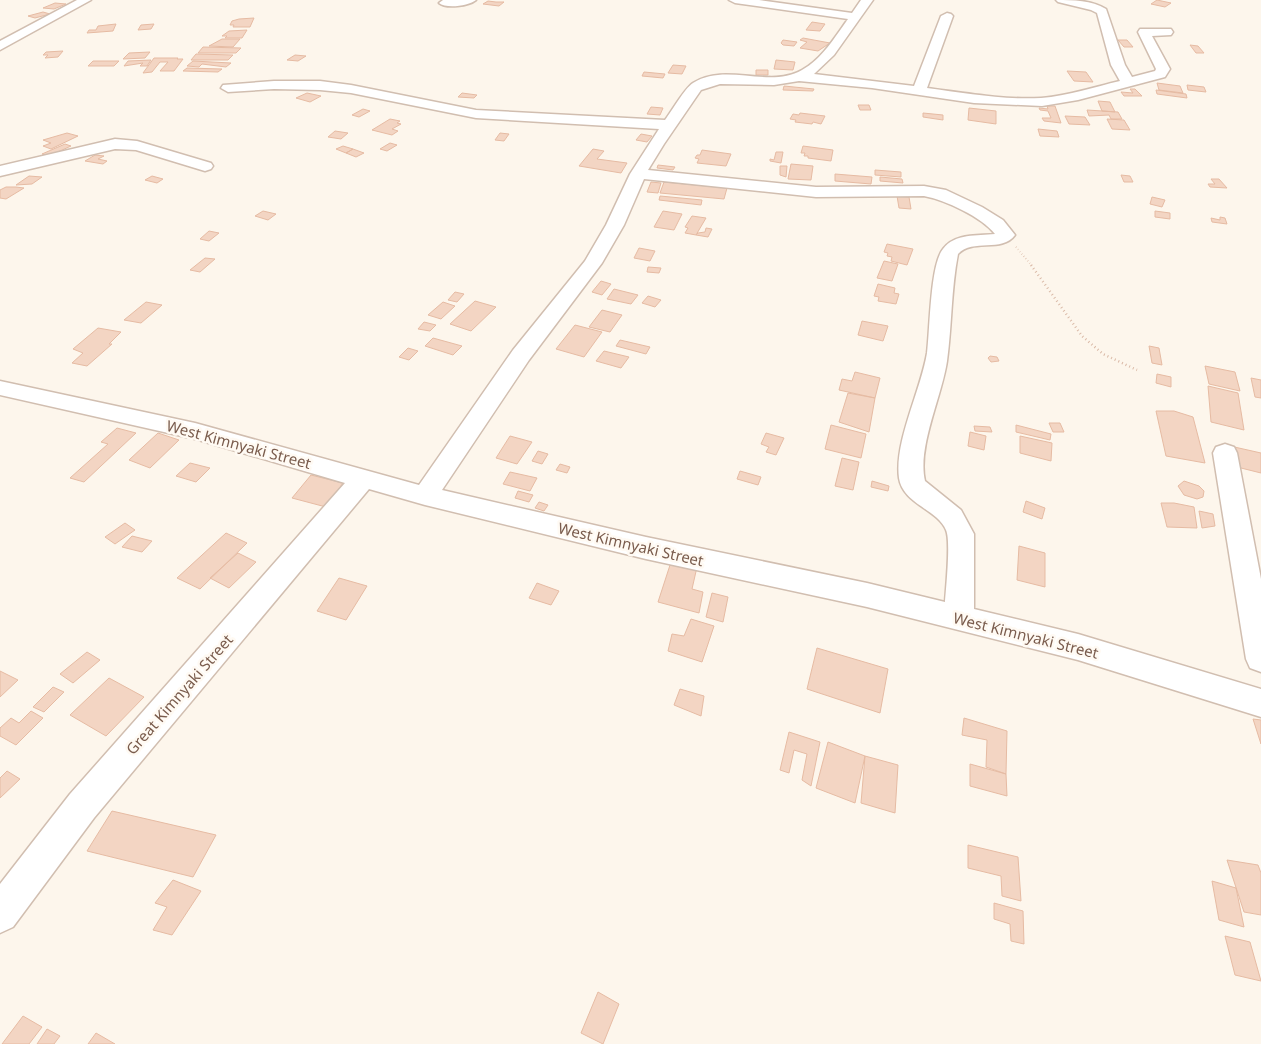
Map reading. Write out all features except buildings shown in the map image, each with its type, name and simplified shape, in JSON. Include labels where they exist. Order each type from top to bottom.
[{"type":"street","points":[[0,46],[85,0]]},
{"type":"street","points":[[445,3],[470,0]]},
{"type":"street","points":[[736,0],[856,17]]},
{"type":"street","points":[[798,77],[821,62],[867,0]]},
{"type":"street","points":[[1062,0],[1095,7],[1102,11],[1118,65],[1127,81]]},
{"type":"street","points":[[918,91],[948,16]]},
{"type":"street","points":[[425,496],[511,370],[593,263],[615,225],[638,174],[696,87],[704,82],[726,79],[768,80],[798,77],[872,84],[974,99],[1042,102],[1078,96],[1162,72],[1163,69],[1144,32],[1167,32]]},
{"type":"street","points":[[228,88],[273,84],[349,88],[444,110],[476,114],[669,125]]},
{"type":"street","points":[[0,171],[115,144],[137,146],[205,166]]},
{"type":"street","points":[[638,174],[816,192],[924,191],[940,194],[976,211],[997,224],[1006,235],[1001,238],[963,242],[954,246],[948,254],[936,363],[914,456],[912,478],[916,488],[936,502],[959,524],[961,534],[959,618]]},
{"type":"street","name":"West Kimnyaki Street","points":[[0,388],[195,431],[425,496],[646,548],[867,595],[1078,647],[1261,703]]},
{"type":"street","points":[[1225,453],[1261,659]]},
{"type":"street","name":"Great Kimnyaki Street","points":[[0,914],[82,806],[364,478]]},
{"type":"path","points":[[1006,235],[1037,272],[1078,332],[1094,348],[1111,359],[1137,370]]}]
